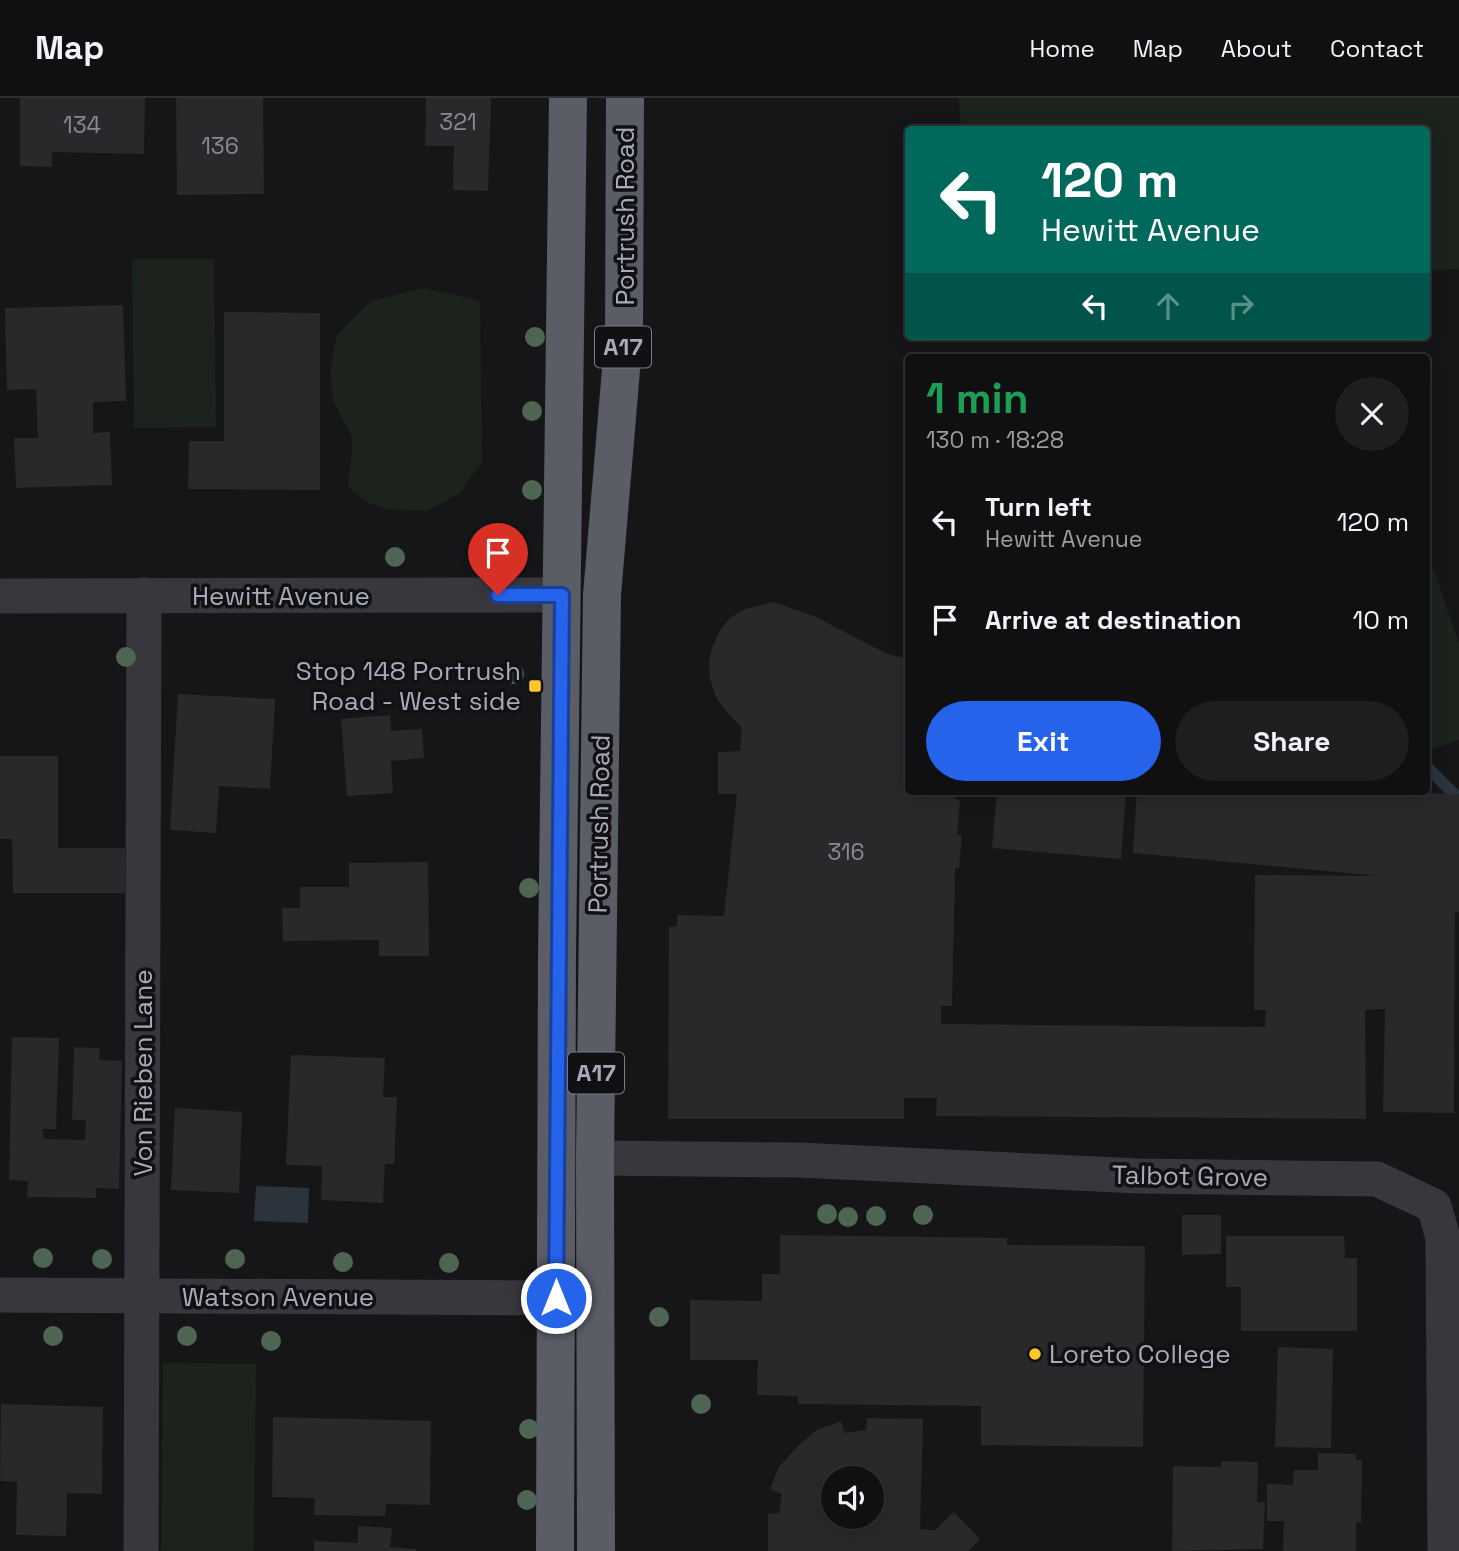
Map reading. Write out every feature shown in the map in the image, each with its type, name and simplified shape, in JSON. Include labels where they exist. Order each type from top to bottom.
[{"type":"highway","name":"Portrush Road","points":[[555,1551],[568,98]]},
{"type":"highway","name":"Portrush Road","points":[[596,1551],[595,1158],[602,595],[624,334],[625,98]]},
{"type":"street","name":"Von Rieben Lane","points":[[141,1551],[144,594]]},
{"type":"street","name":"Hewitt Avenue","points":[[0,596],[562,595]]},
{"type":"street","name":"Talbot Grove","points":[[595,1158],[847,1163],[1139,1176],[1377,1179],[1434,1206],[1443,1238],[1445,1551]]},
{"type":"street","name":"Watson Avenue","points":[[0,1295],[556,1298]]},
{"type":"shaded area","points":[[959,98],[1459,98],[1459,269],[1430,270],[1430,126],[961,126]]},
{"type":"shaded area","points":[[132,259],[214,259],[216,427],[134,428]]},
{"type":"shaded area","points":[[425,288],[480,301],[482,461],[461,492],[427,511],[387,509],[369,503],[348,487],[353,438],[333,401],[330,372],[337,335],[371,301]]},
{"type":"shaded area","points":[[1434,570],[1459,644],[1459,740],[1430,750],[1430,572]]},
{"type":"shaded area","points":[[256,1186],[309,1188],[308,1223],[254,1221]]},
{"type":"shaded area","points":[[163,1363],[256,1364],[254,1551],[161,1551]]},
{"type":"building","points":[[20,98],[145,98],[144,154],[52,152],[52,167],[20,166]]},
{"type":"building","points":[[176,98],[263,98],[264,194],[177,195]]},
{"type":"building","points":[[426,98],[491,98],[488,191],[453,190],[454,146],[425,146]]},
{"type":"building","points":[[123,305],[126,401],[93,402],[93,433],[110,432],[112,485],[16,488],[14,438],[38,438],[36,389],[7,390],[5,308]]},
{"type":"building","points":[[224,312],[320,313],[320,490],[188,489],[189,441],[224,441]]},
{"type":"building","points":[[774,602],[816,617],[887,654],[905,658],[905,795],[956,795],[955,799],[960,800],[957,835],[962,835],[959,868],[955,868],[952,1006],[941,1006],[941,1024],[1265,1027],[1266,1010],[1254,1010],[1255,875],[1379,876],[1133,853],[1137,795],[1459,794],[1459,912],[1455,912],[1454,1113],[1383,1112],[1385,1009],[1365,1010],[1366,1119],[936,1116],[937,1098],[904,1098],[904,1119],[668,1119],[669,927],[677,926],[677,915],[724,916],[737,794],[718,794],[718,752],[740,751],[742,728],[715,695],[709,663],[719,632],[729,619],[742,610]]},
{"type":"building","points":[[178,694],[275,699],[270,789],[219,786],[216,833],[170,830]]},
{"type":"building","points":[[390,715],[391,731],[422,729],[424,758],[391,761],[393,793],[347,796],[341,719]]},
{"type":"building","points":[[0,756],[58,756],[58,848],[125,848],[125,893],[13,893],[12,839],[0,839]]},
{"type":"building","points":[[997,795],[1126,795],[1121,859],[992,848]]},
{"type":"building","points":[[428,862],[429,956],[379,956],[379,940],[283,941],[282,908],[300,908],[300,887],[349,887],[349,863]]},
{"type":"building","points":[[12,1037],[59,1038],[56,1129],[42,1129],[44,1139],[85,1140],[86,1120],[72,1120],[74,1047],[100,1048],[99,1060],[122,1061],[119,1189],[96,1188],[96,1198],[27,1197],[28,1181],[9,1180]]},
{"type":"building","points":[[291,1055],[385,1058],[383,1097],[397,1097],[394,1164],[385,1164],[383,1203],[321,1200],[322,1166],[286,1165]]},
{"type":"building","points":[[175,1108],[242,1112],[239,1193],[171,1190]]},
{"type":"building","points":[[1182,1215],[1221,1215],[1221,1254],[1182,1255]]},
{"type":"building","points":[[780,1235],[1007,1238],[1007,1245],[1145,1246],[1143,1447],[981,1445],[981,1406],[798,1404],[798,1396],[757,1395],[758,1360],[690,1360],[690,1300],[762,1301],[762,1274],[780,1274]]},
{"type":"building","points":[[1226,1236],[1344,1236],[1345,1258],[1357,1258],[1357,1331],[1241,1331],[1241,1287],[1226,1287]]},
{"type":"building","points":[[1278,1347],[1333,1349],[1331,1448],[1275,1447]]},
{"type":"building","points":[[1,1404],[103,1407],[102,1494],[67,1493],[66,1536],[16,1535],[17,1482],[0,1481]]},
{"type":"building","points":[[273,1417],[431,1421],[430,1505],[386,1504],[385,1516],[314,1515],[315,1498],[272,1497]]},
{"type":"building","points":[[867,1418],[923,1419],[920,1529],[935,1530],[954,1512],[980,1539],[968,1551],[768,1551],[768,1514],[779,1513],[782,1494],[770,1489],[779,1467],[817,1430],[841,1421],[845,1433],[866,1430]]},
{"type":"building","points":[[1318,1453],[1356,1454],[1356,1460],[1362,1460],[1361,1523],[1356,1522],[1356,1551],[1283,1551],[1284,1521],[1267,1521],[1267,1484],[1293,1485],[1294,1470],[1318,1470]]},
{"type":"building","points":[[1221,1461],[1258,1462],[1257,1502],[1265,1502],[1263,1549],[1172,1551],[1173,1466],[1221,1467]]},
{"type":"building","points":[[358,1526],[392,1528],[390,1547],[416,1551],[314,1551],[314,1541],[358,1543]]},
{"type":"waterway","points":[[1430,770],[1459,799]]},
{"type":"place","name":"Stop 148 Portrush Road - West side","points":[[535,686]]},
{"type":"place","name":"Loreto College","points":[[1035,1354]]},
{"type":"route","points":[[498,595],[562,595],[556,1298]]}]
